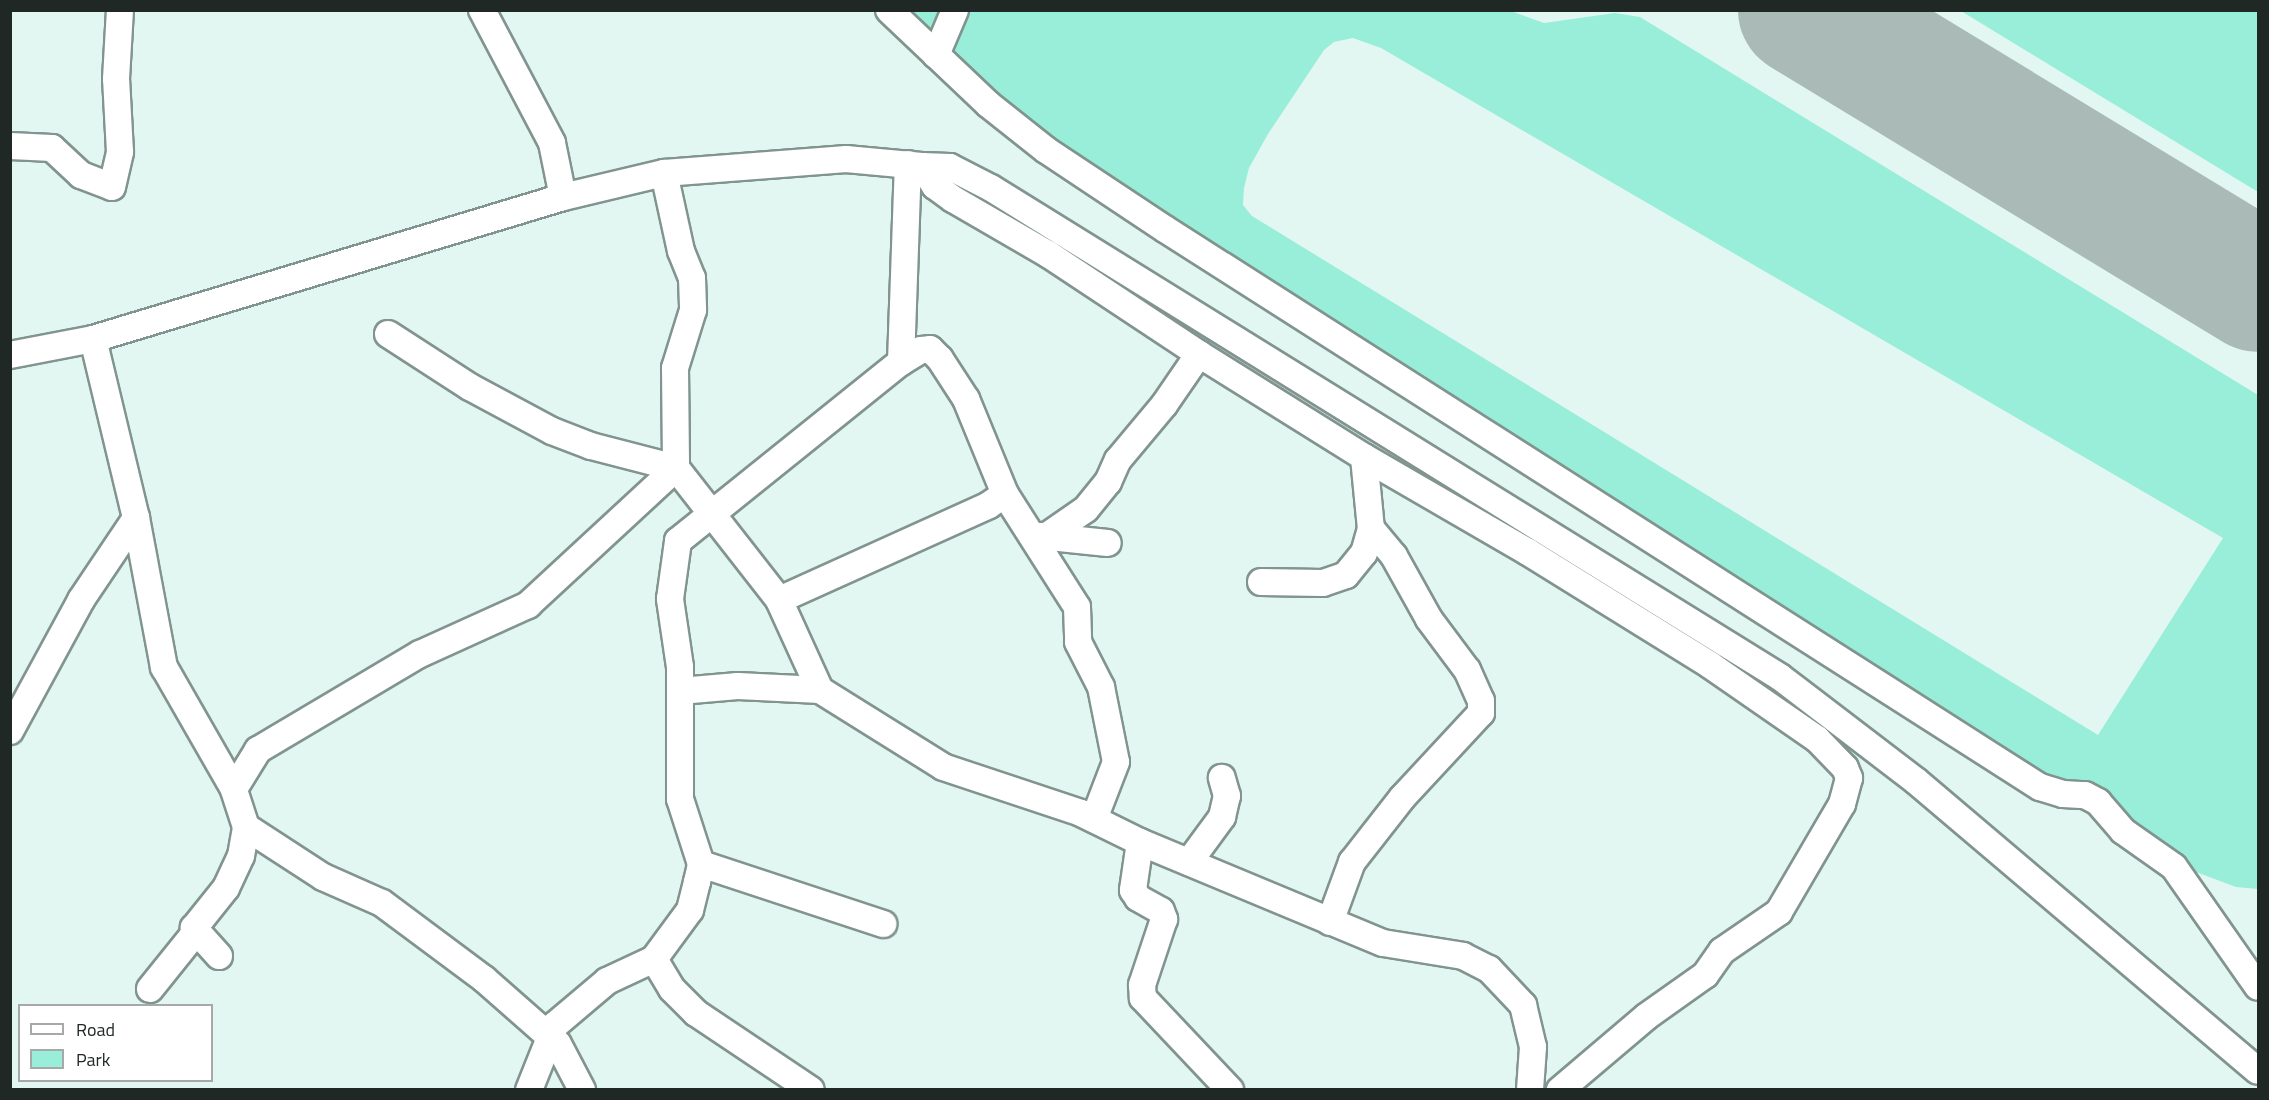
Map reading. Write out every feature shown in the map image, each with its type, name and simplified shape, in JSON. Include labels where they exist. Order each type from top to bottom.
[{"type":"street","points":[[10,146],[52,148],[81,175],[112,187],[121,130],[116,79],[120,10]]},
{"type":"street","points":[[482,10],[552,143],[563,197]]},
{"type":"street","points":[[889,10],[936,55],[1046,150],[1165,229],[2040,787],[2063,795],[2085,795],[2098,802],[2123,831],[2174,867],[2259,987]]},
{"type":"street","points":[[936,55],[955,10]]},
{"type":"street","points":[[11,354],[93,339],[563,197],[664,173],[846,159],[950,167],[991,188],[1780,677],[1916,781],[2259,1071]]},
{"type":"street","points":[[915,165],[935,186],[953,199],[1048,254],[1199,354],[1364,457],[1528,552],[1710,665],[1817,740],[1838,758],[1849,778],[1842,804],[1779,912],[1722,951],[1705,975],[1646,1017],[1560,1089]]},
{"type":"street","points":[[901,362],[915,165]]},
{"type":"street","points":[[234,789],[258,750],[284,731],[420,654],[528,604],[676,468],[675,368],[693,310],[692,289],[664,173]]},
{"type":"street","points":[[388,334],[470,387],[552,431],[676,468],[713,512],[780,600],[820,690]]},
{"type":"street","points":[[93,339],[136,518],[164,667],[234,789],[246,827],[235,872],[196,921],[195,933],[150,988]]},
{"type":"street","points":[[529,1089],[555,1025],[607,981],[654,959],[690,910],[701,864],[680,799],[680,691],[670,599],[673,558],[685,532],[901,362],[930,349],[940,359],[966,399],[1005,494],[1041,536],[1077,607],[1078,642],[1101,687],[1116,762],[1094,819]]},
{"type":"street","points":[[1041,536],[1086,509],[1108,482],[1118,460],[1164,405],[1199,354]]},
{"type":"street","points":[[1262,582],[1323,583],[1346,575],[1364,553],[1371,529],[1364,457]]},
{"type":"street","points":[[780,600],[989,506],[1005,494]]},
{"type":"street","points":[[10,731],[81,600],[136,518]]},
{"type":"street","points":[[1330,922],[1352,862],[1402,798],[1481,713],[1477,687],[1467,670],[1429,619],[1394,556],[1371,529]]},
{"type":"street","points":[[1041,536],[1108,543]]},
{"type":"street","points":[[680,691],[738,686],[820,690],[943,767],[1094,819],[1140,842],[1383,943],[1463,956],[1489,969],[1523,1005],[1533,1047],[1530,1089]]},
{"type":"street","points":[[1189,862],[1222,817],[1227,796],[1221,778]]},
{"type":"street","points":[[246,827],[323,878],[382,903],[484,979],[549,1036],[582,1089]]},
{"type":"street","points":[[1140,842],[1133,890],[1138,898],[1161,911],[1164,919],[1142,985],[1143,998],[1230,1089]]},
{"type":"street","points":[[701,864],[883,924]]},
{"type":"street","points":[[195,933],[219,956]]},
{"type":"street","points":[[654,959],[672,989],[696,1013],[811,1089]]},
{"type":"green space","points":[[1508,10],[1544,23],[1615,13],[1640,17],[2258,395],[2258,889],[2236,887],[2188,869],[1050,147],[952,55],[959,28],[971,11]],"holes":[[[1353,38],[1381,48],[2223,538],[2098,735],[1252,216],[1243,205],[1249,168],[1268,134],[1324,50],[1334,42]]]},
{"type":"green space","points":[[899,11],[945,11],[929,38]]},
{"type":"green space","points":[[1961,11],[2258,11],[2258,192]]},
{"type":"runway","points":[[1804,10],[2258,286]]}]
